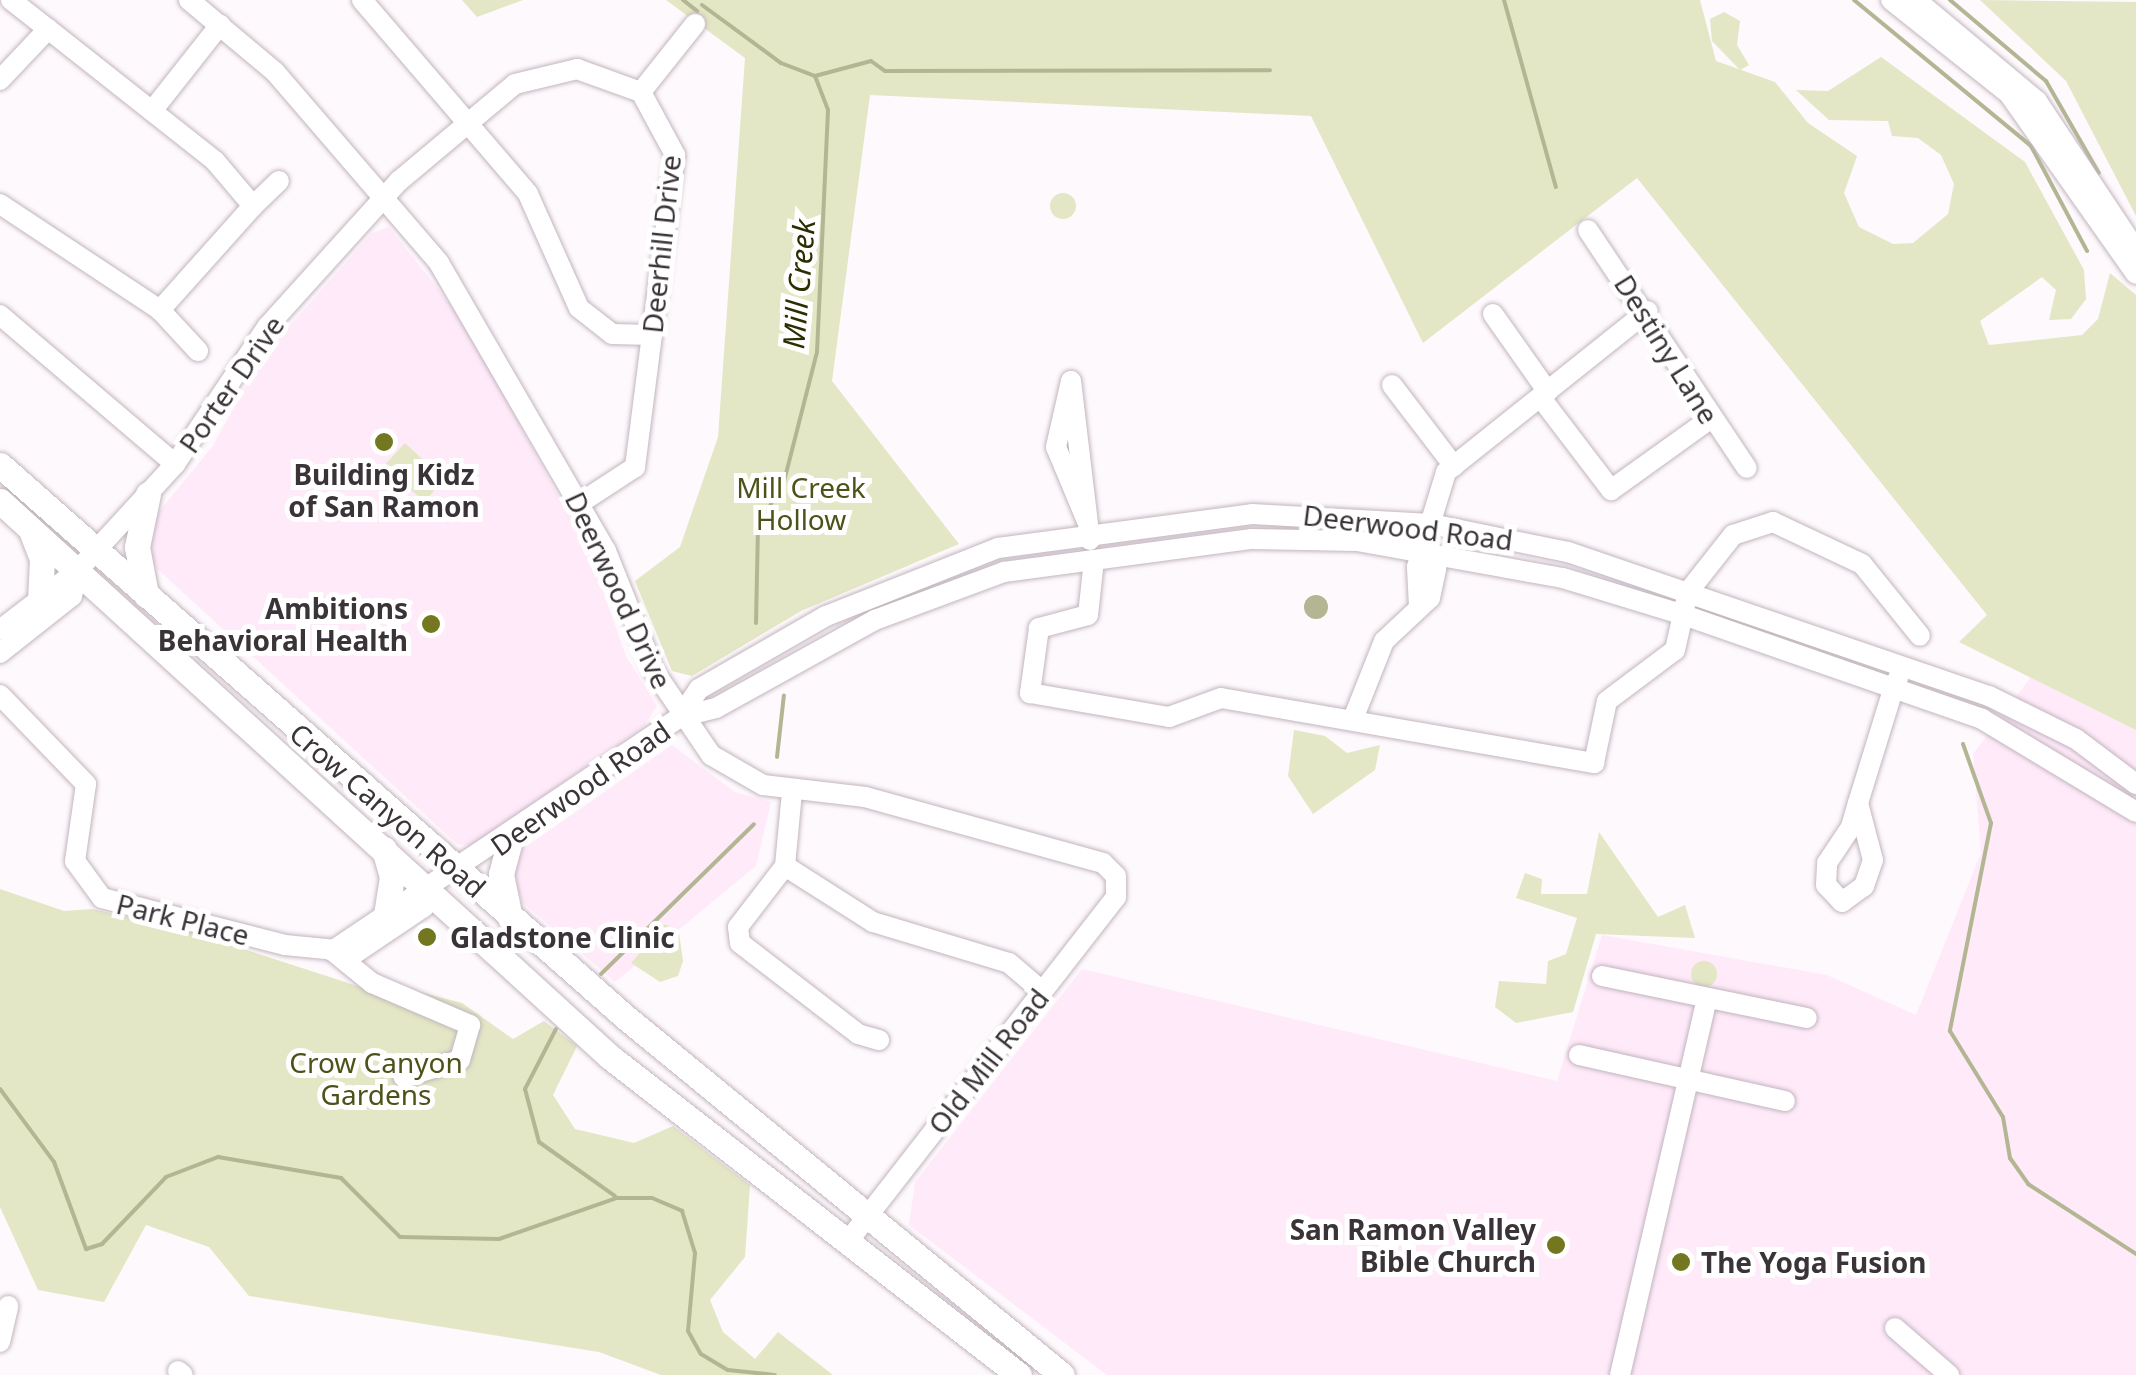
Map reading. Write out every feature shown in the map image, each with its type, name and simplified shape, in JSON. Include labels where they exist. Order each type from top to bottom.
[{"type":"main road","name":"Crow Canyon Road","points":[[0,464],[510,918],[867,1219],[1062,1375]]},
{"type":"main road","points":[[146,595],[137,547],[148,494]]},
{"type":"main road","name":"Crow Canyon Road","points":[[0,501],[610,1057],[1019,1375]]},
{"type":"main road","points":[[30,528],[42,559],[40,601]]},
{"type":"main road","points":[[510,918],[501,874],[511,837]]},
{"type":"main road","points":[[384,849],[392,876],[386,914]]},
{"type":"street","points":[[11,0],[152,111],[252,206]]},
{"type":"street","name":"Deerwood Drive","points":[[189,0],[220,25],[382,198],[485,331],[580,502],[680,717],[711,754],[792,792],[864,797],[1102,863],[1116,876]]},
{"type":"street","points":[[362,0],[528,194],[579,308],[612,334],[652,335]]},
{"type":"street","points":[[1890,0],[2009,94],[2136,274]]},
{"type":"street","points":[[1916,0],[2037,101],[2136,250]]},
{"type":"street","points":[[382,198],[467,119],[545,70],[577,69],[641,92],[695,24]]},
{"type":"street","points":[[152,111],[220,25]]},
{"type":"street","points":[[0,80],[48,30]]},
{"type":"street","name":"Deerhill Drive","points":[[580,502],[634,467],[674,156],[641,92]]},
{"type":"street","points":[[160,310],[252,206],[280,182]]},
{"type":"street","name":"Porter Drive","points":[[78,570],[175,464],[268,326],[382,198]]},
{"type":"street","points":[[0,204],[160,310],[198,351]]},
{"type":"street","name":"Destiny Lane","points":[[1588,230],[1648,311],[1710,418],[1747,468]]},
{"type":"street","points":[[1353,719],[1384,641],[1434,589],[1428,550],[1432,524],[1446,512],[1454,466],[1648,311]]},
{"type":"street","points":[[0,314],[175,464]]},
{"type":"street","points":[[1493,314],[1610,490],[1710,418]]},
{"type":"street","points":[[1088,526],[1056,447],[1071,381],[1074,449],[1088,526],[1093,558],[1088,616],[1039,628],[1030,693],[1168,717],[1221,698],[1594,763],[1607,701],[1675,650],[1688,592],[1715,549],[1773,522],[1862,564],[1920,636]]},
{"type":"street","points":[[1392,385],[1454,466]]},
{"type":"street","name":"Deerwood Road","points":[[431,892],[680,717],[699,689],[852,604],[998,548],[1088,526],[1297,512],[1432,524],[1568,552],[1902,668],[2076,738],[2136,784]]},
{"type":"street","name":"Deerwood Road","points":[[680,717],[716,708],[927,598],[1093,558],[1252,539],[1428,550],[1681,614],[2030,740],[2136,812]]},
{"type":"street","points":[[0,630],[78,570]]},
{"type":"street","points":[[0,652],[72,596],[78,570]]},
{"type":"street","points":[[1858,803],[1902,668]]},
{"type":"street","name":"Park Place","points":[[0,695],[86,784],[75,861],[102,898],[332,951]]},
{"type":"street","points":[[792,792],[785,866],[738,927],[740,943],[858,1034],[880,1040]]},
{"type":"street","points":[[785,866],[873,922],[1009,963],[1042,990]]},
{"type":"street","name":"Old Mill Road","points":[[847,1242],[1116,897],[1116,876]]},
{"type":"street","points":[[332,951],[357,952],[431,892]]},
{"type":"street","points":[[332,951],[386,914],[431,892]]},
{"type":"street","points":[[332,951],[372,983],[470,1025],[472,1044],[460,1060],[404,1078]]},
{"type":"street","points":[[1602,976],[1808,1018]]},
{"type":"street","points":[[1620,1375],[1707,999]]},
{"type":"street","points":[[1579,1054],[1785,1101]]},
{"type":"street","points":[[0,1342],[8,1306]]},
{"type":"street","points":[[1894,1328],[1950,1375]]},
{"type":"shaded area","points":[[389,227],[464,322],[590,555],[626,656],[657,706],[644,726],[471,846],[457,844],[151,563],[153,519],[212,447],[263,356],[372,233]]},
{"type":"shaded area","points":[[1316,595],[1328,607],[1316,619],[1304,607]]},
{"type":"shaded area","points":[[2034,673],[2136,723],[2136,1375],[1107,1375],[909,1225],[915,1182],[1082,969],[1557,1081],[1602,935],[1827,975],[1916,1015],[1981,853],[1973,754]]},
{"type":"shaded area","points":[[672,745],[735,792],[771,802],[756,866],[615,982],[522,902],[512,873],[524,848]]},
{"type":"green space","points":[[462,0],[523,0],[477,17]]},
{"type":"green space","name":"Mill Creek Hollow","points":[[666,0],[1700,0],[1716,61],[1775,82],[1808,123],[1857,156],[1844,193],[1859,227],[1893,244],[1913,243],[1948,214],[1954,184],[1941,155],[1918,138],[1892,136],[1888,121],[1829,120],[1796,90],[1828,91],[1881,57],[2025,162],[2084,270],[2086,299],[2071,319],[2049,320],[2056,290],[2042,277],[1980,321],[1989,345],[2082,335],[2098,319],[2110,273],[2136,295],[2136,730],[1959,642],[1987,615],[1637,178],[1423,343],[1311,116],[870,95],[832,381],[959,544],[801,611],[692,676],[672,671],[635,581],[680,547],[718,437],[745,58]]},
{"type":"green space","points":[[1980,0],[2136,2],[2136,216],[2066,81]]},
{"type":"green space","points":[[1724,12],[1740,21],[1737,45],[1749,65],[1740,70],[1712,41],[1710,19]]},
{"type":"green space","points":[[1063,193],[1072,197],[1076,206],[1072,215],[1063,219],[1054,215],[1050,206],[1054,197]]},
{"type":"green space","points":[[405,443],[444,480],[424,502],[385,465]]},
{"type":"green space","points":[[1294,730],[1325,736],[1347,753],[1380,745],[1375,770],[1313,814],[1288,776]]},
{"type":"green space","points":[[1599,832],[1658,917],[1685,905],[1695,938],[1596,934],[1573,1012],[1516,1023],[1495,1007],[1499,981],[1546,984],[1548,961],[1566,954],[1577,918],[1516,898],[1525,873],[1542,879],[1541,894],[1587,894]]},
{"type":"green space","name":"Crow Canyon Gardens","points":[[0,889],[64,911],[92,909],[191,932],[376,992],[405,988],[462,1003],[513,1039],[544,1021],[577,1046],[553,1095],[575,1129],[634,1143],[673,1126],[750,1185],[745,1257],[710,1300],[723,1332],[755,1359],[778,1332],[833,1375],[661,1375],[599,1352],[249,1296],[209,1247],[146,1225],[104,1302],[38,1290],[0,1207]]},
{"type":"green space","points":[[665,924],[679,933],[683,961],[678,976],[660,982],[631,963]]},
{"type":"green space","points":[[1704,961],[1714,964],[1714,984],[1704,987],[1694,984],[1691,974],[1694,964]]},
{"type":"waterway","points":[[683,0],[697,11]]},
{"type":"waterway","points":[[1504,0],[1556,187]]},
{"type":"waterway","points":[[1854,0],[2031,146],[2087,251]]},
{"type":"waterway","points":[[1950,0],[2046,81],[2099,173]]},
{"type":"waterway","name":"Mill Creek","points":[[702,5],[781,63],[815,76],[828,110],[817,352],[784,481],[758,527],[756,623]]},
{"type":"waterway","points":[[815,76],[871,61],[885,71],[1270,70]]},
{"type":"waterway","name":"Mill Creek","points":[[777,757],[784,695]]},
{"type":"waterway","points":[[1963,744],[1991,823],[1950,1031],[2003,1117],[2010,1158],[2028,1184],[2136,1254]]},
{"type":"waterway","name":"Mill Creek","points":[[601,974],[754,824]]},
{"type":"waterway","name":"Mill Creek","points":[[556,1029],[525,1089],[539,1142],[615,1196]]},
{"type":"waterway","points":[[0,1089],[54,1162],[86,1249],[102,1244],[166,1177],[218,1157],[341,1178],[400,1237],[499,1239],[617,1198],[652,1198],[682,1211],[695,1253],[688,1331],[701,1354],[728,1370],[775,1375]]},
{"type":"place","name":"Building Kidz of San Ramon","points":[[384,442]]},
{"type":"place","name":"Ambitions Behavioral Health","points":[[431,624]]},
{"type":"place","name":"Gladstone Clinic","points":[[427,937]]},
{"type":"place","name":"San Ramon Valley Bible Church","points":[[1556,1245]]},
{"type":"place","name":"The Yoga Fusion","points":[[1681,1262]]}]
